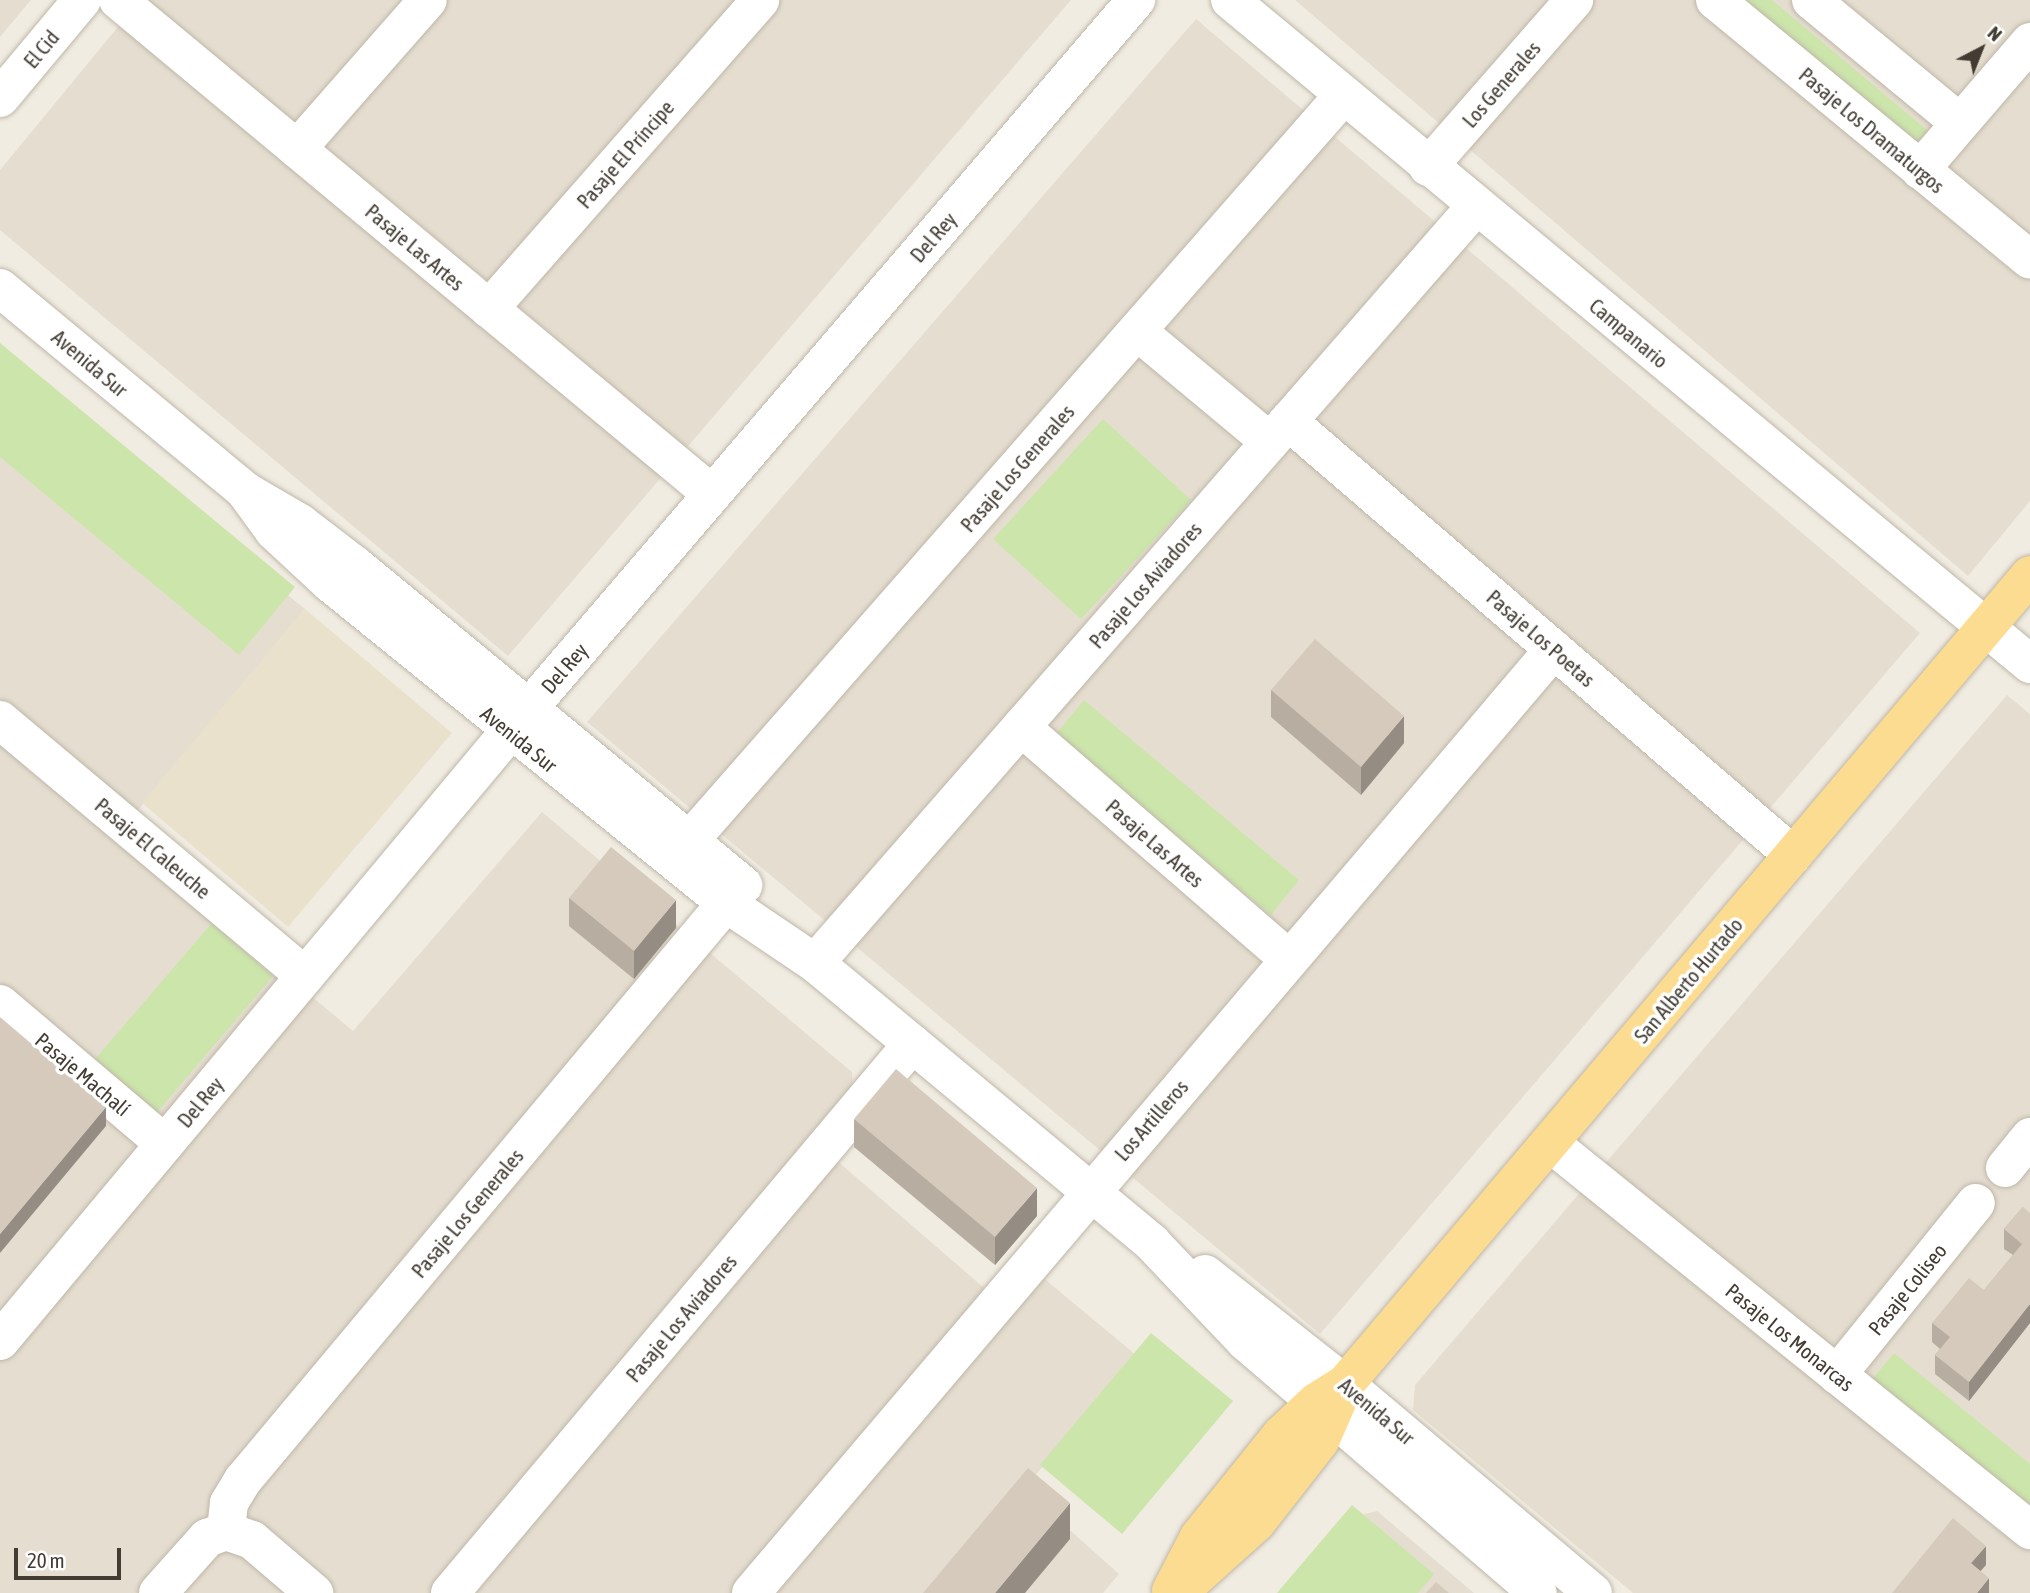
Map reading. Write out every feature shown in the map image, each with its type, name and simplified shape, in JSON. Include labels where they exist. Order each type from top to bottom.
[{"type":"main road","name":"San Alberto Hurtado","points":[[1331,1400],[2030,575]]},
{"type":"main road","points":[[1170,1593],[1213,1518],[1281,1435],[1331,1400]]},
{"type":"main road","points":[[1178,1593],[1256,1523],[1309,1458],[1331,1400]]},
{"type":"street","name":"El Cid","points":[[0,98],[82,0]]},
{"type":"street","name":"Pasaje Las Artes","points":[[118,0],[712,494]]},
{"type":"street","points":[[297,149],[428,0]]},
{"type":"street","name":"Pasaje El Príncipe","points":[[489,309],[760,0]]},
{"type":"street","name":"Del Rey","points":[[0,1341],[520,720],[1136,0]]},
{"type":"street","name":"Campanario","points":[[1230,0],[2030,664]]},
{"type":"street","name":"Los Generales","points":[[1428,167],[1574,0]]},
{"type":"street","name":"Pasaje Los Dramaturgos","points":[[1715,0],[2030,260]]},
{"type":"street","points":[[1811,0],[1960,123]]},
{"type":"street","points":[[1920,170],[2030,42]]},
{"type":"street","name":"Pasaje Los Generales","points":[[690,840],[1343,96]]},
{"type":"street","name":"Pasaje Los Aviadores","points":[[815,963],[1476,206]]},
{"type":"street","name":"Avenida Sur","points":[[0,288],[245,491],[300,523],[726,903],[815,963],[1152,1243],[1223,1286],[1331,1400],[1538,1593]]},
{"type":"street","name":"Pasaje Los Poetas","points":[[1137,331],[1279,431],[1554,649],[1793,855]]},
{"type":"street","name":"Los Artilleros","points":[[751,1593],[1554,649]]},
{"type":"street","name":"Pasaje El Caleuche","points":[[0,719],[305,976]]},
{"type":"street","name":"Avenida Sur","points":[[520,720],[690,840],[771,911],[815,963]]},
{"type":"street","name":"Pasaje Las Artes","points":[[1021,727],[1289,959]]},
{"type":"street","name":"Pasaje Los Generales","points":[[226,1531],[229,1503],[243,1480],[726,903]]},
{"type":"street","name":"Pasaje Machalí","points":[[0,1004],[165,1144]]},
{"type":"street","name":"Pasaje Los Aviadores","points":[[450,1593],[912,1044]]},
{"type":"street","points":[[2005,1168],[2030,1137]]},
{"type":"street","name":"Pasaje Los Monarcas","points":[[1550,1143],[2030,1530]]},
{"type":"street","name":"Pasaje Coliseo","points":[[1838,1375],[1976,1203]]},
{"type":"street","name":"Avenida Sur","points":[[1331,1400],[1593,1593]]},
{"type":"street","points":[[158,1593],[206,1538],[226,1531],[244,1535],[313,1593]]},
{"type":"shaded area","points":[[0,0],[31,0],[0,37]]},
{"type":"shaded area","points":[[140,0],[1071,0],[508,656],[0,230],[0,170]]},
{"type":"shaded area","points":[[1295,0],[2030,0],[2030,501],[1968,576]]},
{"type":"shaded area","points":[[1196,19],[1920,633],[1320,1334],[587,722]]},
{"type":"shaded area","points":[[0,362],[305,609],[118,834],[353,1031],[542,812],[852,1072],[853,1093],[813,1140],[1012,1312],[1041,1276],[1136,1355],[1024,1489],[1119,1574],[1103,1593],[0,1593]]},
{"type":"shaded area","points":[[305,609],[452,733],[288,927],[142,803]]},
{"type":"shaded area","points":[[2007,695],[2030,714],[2030,1593],[1633,1593],[1413,1410],[1415,1385]]},
{"type":"shaded area","points":[[1377,1511],[1474,1593],[1279,1593],[1342,1520]]},
{"type":"green space","points":[[1727,0],[1772,0],[1928,131],[1910,153]]},
{"type":"green space","points":[[0,343],[295,587],[239,655],[0,457]]},
{"type":"green space","points":[[1103,419],[1191,500],[1081,619],[993,539]]},
{"type":"green space","points":[[1084,700],[1299,880],[1271,915],[1055,735]]},
{"type":"green space","points":[[212,923],[273,976],[153,1117],[91,1064]]},
{"type":"green space","points":[[1151,1333],[1233,1401],[1122,1534],[1040,1465]]},
{"type":"green space","points":[[1894,1353],[2030,1464],[2030,1523],[1865,1388]]},
{"type":"green space","points":[[1352,1505],[1434,1574],[1418,1593],[1277,1593]]},
{"type":"building","points":[[1315,639],[1404,716],[1361,767],[1271,690]]},
{"type":"building","points":[[611,847],[676,900],[634,951],[569,898]]},
{"type":"building","points":[[0,1017],[106,1107],[0,1234]]},
{"type":"building","points":[[896,1069],[1037,1188],[995,1237],[854,1119]]},
{"type":"building","points":[[2023,1207],[2030,1213],[2030,1304],[1969,1382],[1935,1355],[1950,1337],[1932,1323],[1969,1278],[1984,1290],[2022,1244],[2004,1229]]},
{"type":"building","points":[[1028,1468],[1070,1503],[995,1593],[923,1593]]},
{"type":"building","points":[[1953,1518],[1986,1546],[1971,1563],[1989,1578],[1977,1593],[1892,1593]]},
{"type":"building","points":[[1436,1582],[1449,1593],[1426,1593]]}]
